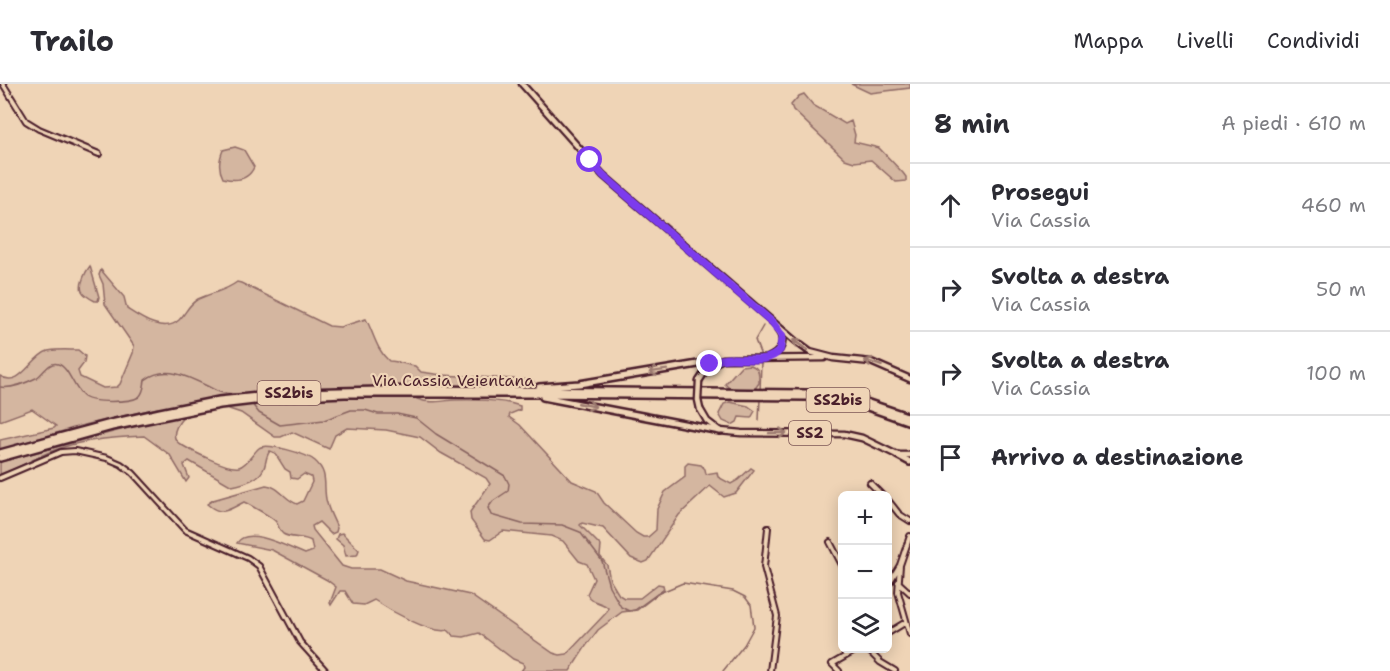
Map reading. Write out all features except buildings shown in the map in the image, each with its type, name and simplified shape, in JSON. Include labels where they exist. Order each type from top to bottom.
[{"type":"highway","points":[[529,389],[579,384],[716,361]]},
{"type":"highway","name":"Via Cassia Veientana","points":[[0,458],[219,400],[345,389],[509,394],[831,394],[877,404],[910,417]]},
{"type":"highway","name":"Via Cassia Veientana","points":[[421,391],[529,389],[754,395]]},
{"type":"highway","points":[[509,394],[555,398],[720,431]]},
{"type":"highway","name":"Via Cassia Veientana","points":[[763,395],[831,399],[876,409],[910,422]]},
{"type":"highway","name":"Via Cassia Veientana","points":[[0,453],[111,423],[161,414]]},
{"type":"highway","name":"SS2","points":[[897,455],[910,462]]},
{"type":"main road","points":[[522,84],[603,175],[773,323],[810,352],[833,358]]},
{"type":"main road","points":[[763,359],[777,354],[782,346],[782,336],[773,323]]},
{"type":"main road","points":[[720,431],[707,421],[698,400],[699,381],[706,369],[716,361],[731,358],[833,358],[871,362],[910,379]]},
{"type":"main road","name":"SS2","points":[[720,431],[844,434],[862,438],[897,455],[910,455]]},
{"type":"street","points":[[3,84],[26,121],[39,129],[99,154]]},
{"type":"street","points":[[0,478],[50,455],[66,451],[105,457],[121,464],[136,476],[185,530],[248,558],[259,566],[300,642],[326,671]]},
{"type":"street","points":[[870,483],[879,491]]},
{"type":"street","points":[[892,505],[899,514],[910,521]]},
{"type":"street","points":[[768,528],[764,567],[777,616],[770,671]]},
{"type":"street","points":[[910,536],[900,564],[897,581],[910,634]]},
{"type":"street","points":[[830,542],[838,556]]},
{"type":"street","points":[[892,578],[900,564]]},
{"type":"street","points":[[897,581],[910,593]]},
{"type":"street","points":[[892,631],[906,622]]},
{"type":"street","points":[[839,671],[832,664],[851,653]]},
{"type":"street","points":[[871,653],[895,671]]},
{"type":"shaded area","points":[[851,84],[910,84],[910,88],[870,93]]},
{"type":"shaded area","points":[[804,94],[813,105],[845,124],[851,121],[855,135],[854,142],[879,148],[903,173],[906,181],[896,182],[871,160],[854,162],[845,159],[793,110],[791,105]]},
{"type":"shaded area","points":[[235,147],[244,150],[254,167],[248,175],[241,179],[223,178],[220,164],[223,150]]},
{"type":"shaded area","points":[[90,266],[99,297],[98,301],[86,295],[81,288],[83,278]]},
{"type":"shaded area","points":[[101,270],[124,297],[127,309],[160,325],[173,324],[198,299],[237,282],[329,326],[340,327],[366,319],[378,346],[389,361],[415,366],[421,372],[532,380],[533,385],[526,387],[420,386],[417,389],[417,399],[431,402],[487,400],[520,406],[520,410],[510,414],[509,417],[520,425],[572,481],[596,491],[604,503],[643,537],[648,537],[656,530],[657,509],[665,492],[685,477],[685,466],[688,463],[701,465],[706,474],[717,472],[718,477],[731,484],[751,468],[754,470],[736,493],[724,497],[710,486],[679,515],[648,561],[643,563],[631,558],[603,528],[582,523],[580,525],[601,546],[600,556],[607,565],[610,580],[619,595],[624,598],[640,598],[658,584],[663,585],[664,589],[637,610],[622,612],[598,630],[570,671],[521,671],[524,667],[523,663],[513,659],[479,633],[464,637],[454,636],[448,630],[432,629],[411,621],[374,600],[364,605],[353,604],[345,591],[340,591],[331,605],[336,587],[327,580],[272,550],[237,543],[242,538],[250,536],[279,543],[305,554],[313,551],[311,541],[283,534],[274,520],[244,502],[225,511],[217,510],[207,504],[213,500],[266,485],[275,488],[297,504],[303,501],[312,482],[311,477],[304,474],[297,479],[291,478],[290,472],[285,469],[275,453],[270,451],[261,473],[254,479],[232,486],[189,461],[184,465],[189,478],[186,482],[170,455],[144,436],[109,438],[74,444],[0,474],[0,462],[162,419],[158,408],[80,426],[0,450],[0,440],[56,426],[32,409],[0,421],[0,376],[7,379],[20,375],[48,351],[78,350],[85,356],[84,363],[78,371],[80,377],[103,388],[117,387],[120,384],[134,346],[105,304],[103,284],[99,275]],"holes":[[[223,407],[241,413],[275,437],[292,432],[329,449],[335,435],[347,428],[386,430],[420,437],[441,453],[486,478],[490,484],[470,512],[471,520],[485,539],[490,540],[503,531],[551,536],[563,541],[579,561],[587,564],[594,579],[587,594],[591,599],[608,608],[607,612],[567,654],[560,655],[553,653],[470,595],[406,581],[380,569],[351,569],[342,566],[313,530],[312,526],[319,522],[331,534],[336,532],[337,528],[327,503],[324,476],[315,461],[287,450],[263,447],[259,448],[245,464],[239,467],[227,466],[176,441],[176,427],[191,412]]]},
{"type":"shaded area","points":[[750,365],[757,369],[759,374],[759,383],[754,390],[729,388],[725,384],[741,366]]},
{"type":"shaded area","points":[[730,402],[748,406],[755,411],[751,418],[739,417],[732,425],[723,421],[719,414],[724,404]]},
{"type":"shaded area","points":[[342,533],[359,550],[357,555],[346,556],[343,545],[336,539],[338,534]]},
{"type":"waterway","points":[[761,356],[755,340],[763,326]]},
{"type":"waterway","points":[[760,392],[761,360]]},
{"type":"waterway","points":[[0,387],[28,382],[39,376],[51,364],[58,364],[65,369],[80,394],[89,399],[103,401],[134,399],[139,397],[143,391],[145,380],[163,373],[182,375],[219,392],[240,395]]},
{"type":"waterway","points":[[759,420],[760,399]]},
{"type":"waterway","points":[[251,403],[259,413],[280,425],[324,420],[351,410],[416,418],[436,434],[505,476],[509,484],[508,491],[493,501],[488,508],[491,515],[522,524],[562,525],[580,532],[602,561],[609,586],[621,607],[629,611],[635,610],[657,594],[683,583],[733,591],[745,597],[751,605],[754,627],[744,645],[723,671]]},
{"type":"route","points":[[590,160],[603,175],[773,323],[782,336],[780,350],[766,359],[731,358],[710,364]]}]
